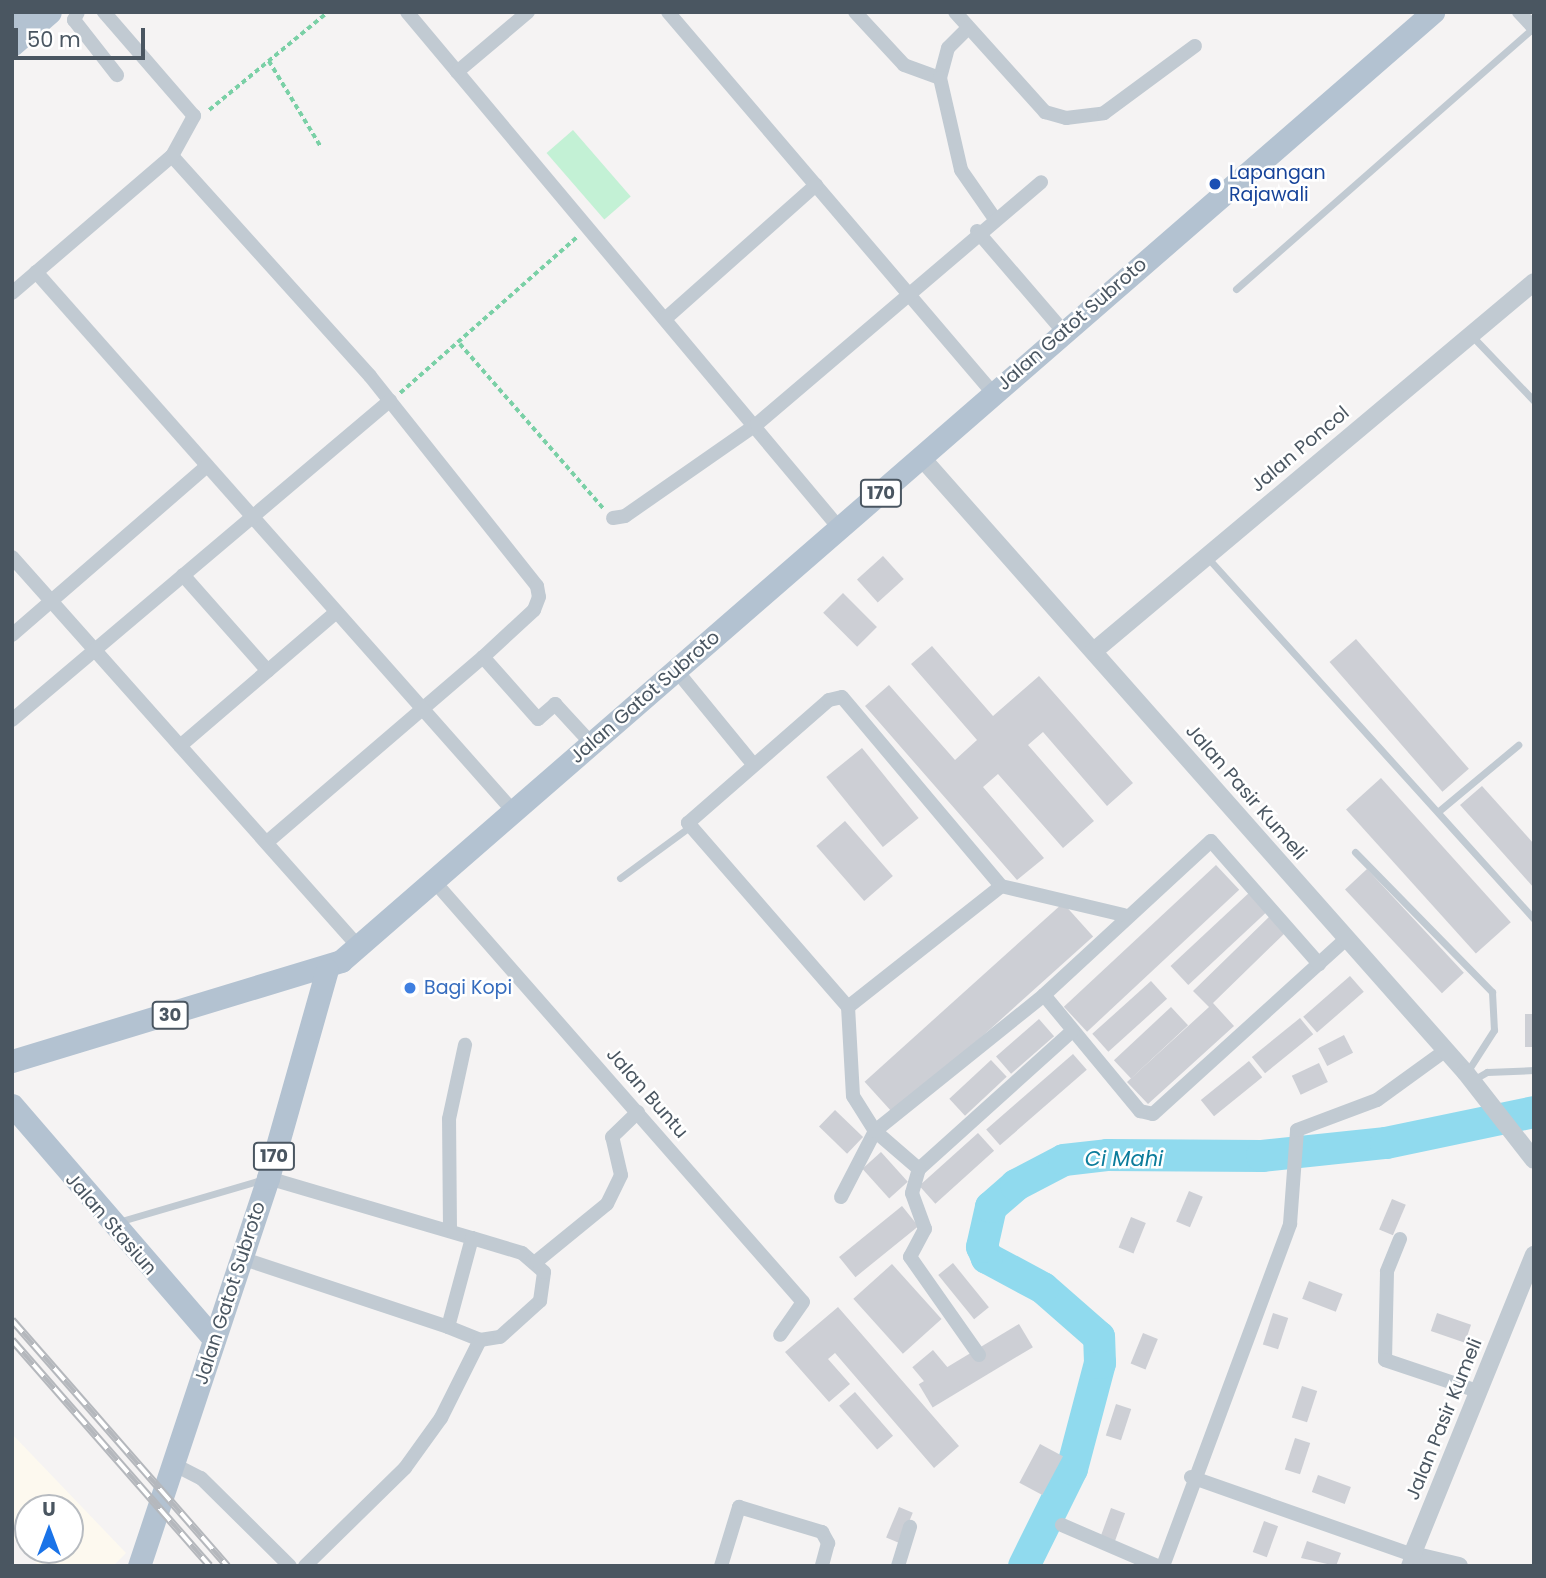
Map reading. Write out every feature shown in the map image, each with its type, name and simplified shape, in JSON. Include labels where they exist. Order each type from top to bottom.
[{"type":"main road","points":[[12,20],[21,12]]},
{"type":"main road","points":[[12,45],[50,12]]},
{"type":"main road","name":"Jalan Gatot Subroto","points":[[142,1565],[268,1178],[327,970],[359,946],[841,529],[1063,331],[1433,12]]},
{"type":"main road","name":"30","points":[[12,1061],[327,970]]},
{"type":"main road","points":[[281,982],[309,998],[314,1023]]},
{"type":"main road","name":"Jalan Stasiun","points":[[12,1105],[109,1225],[214,1339]]},
{"type":"street","points":[[78,12],[74,20],[117,75]]},
{"type":"street","points":[[12,293],[172,156],[194,116],[104,12]]},
{"type":"street","points":[[407,12],[587,228],[757,424],[841,529]]},
{"type":"street","points":[[457,72],[528,12]]},
{"type":"street","points":[[668,12],[993,393]]},
{"type":"street","points":[[855,12],[904,65],[940,78]]},
{"type":"street","points":[[955,12],[1045,112],[1066,118],[1104,113],[1195,46]]},
{"type":"street","points":[[1519,12],[1534,28]]},
{"type":"street","points":[[968,28],[948,48],[940,78],[961,170],[993,216]]},
{"type":"street","points":[[172,156],[390,401],[537,586],[534,610],[267,842]]},
{"type":"street","points":[[613,518],[625,516],[757,424],[993,216],[1041,182]]},
{"type":"street","points":[[665,318],[816,185]]},
{"type":"street","points":[[976,231],[1063,331]]},
{"type":"street","points":[[36,272],[334,614],[422,706],[513,811]]},
{"type":"street","name":"Jalan Poncol","points":[[1094,651],[1205,555],[1534,282]]},
{"type":"street","points":[[12,720],[250,516],[390,401]]},
{"type":"street","name":"Jalan Pasir Kumeli","points":[[921,457],[1446,1050],[1534,1160]]},
{"type":"street","points":[[12,635],[207,466]]},
{"type":"street","points":[[12,556],[94,652],[359,946]]},
{"type":"street","points":[[183,575],[268,671]]},
{"type":"street","points":[[180,746],[334,614]]},
{"type":"street","points":[[483,657],[538,719],[555,705],[591,743]]},
{"type":"street","points":[[676,670],[753,764]]},
{"type":"street","points":[[919,1169],[875,1131],[853,1096],[848,1007],[688,828],[690,817],[829,700],[842,698],[1001,887],[1124,915]]},
{"type":"street","points":[[841,1197],[875,1131],[1044,995],[1124,915],[1211,842],[1319,964]]},
{"type":"street","name":"Jalan Buntu","points":[[433,880],[803,1302],[780,1335]]},
{"type":"street","points":[[848,1007],[1001,887]]},
{"type":"street","points":[[1044,995],[1140,1111],[1153,1114],[1347,938]]},
{"type":"street","points":[[979,1355],[910,1257],[925,1229],[912,1193],[919,1169],[1072,1031]]},
{"type":"street","points":[[450,1230],[449,1119],[465,1045]]},
{"type":"street","points":[[1163,1566],[1191,1477],[1290,1224],[1298,1161],[1299,1126],[1363,1107],[1446,1050]]},
{"type":"street","points":[[537,1261],[607,1204],[621,1175],[612,1137],[638,1112]]},
{"type":"street","points":[[241,1258],[480,1340],[513,1331],[540,1301],[544,1272],[537,1261],[450,1230],[268,1178]]},
{"type":"street","points":[[448,1327],[472,1238]]},
{"type":"street","points":[[1400,1239],[1387,1272],[1385,1360],[1477,1391]]},
{"type":"street","name":"Jalan Pasir Kumeli","points":[[1410,1560],[1534,1255]]},
{"type":"street","points":[[305,1566],[405,1468],[441,1418],[480,1340]]},
{"type":"street","points":[[175,1465],[201,1478],[290,1566]]},
{"type":"street","points":[[1191,1477],[1410,1560],[1459,1566]]},
{"type":"street","points":[[721,1566],[740,1507],[822,1532],[828,1543],[822,1566]]},
{"type":"street","points":[[1062,1525],[1157,1566]]},
{"type":"street","points":[[898,1566],[910,1527]]},
{"type":"lane","points":[[1236,289],[1534,28]]},
{"type":"lane","points":[[1471,335],[1534,401]]},
{"type":"lane","points":[[1205,555],[1440,810],[1534,919]]},
{"type":"lane","points":[[1440,810],[1518,745]]},
{"type":"lane","points":[[620,878],[688,828]]},
{"type":"lane","points":[[1356,852],[1492,992],[1494,1031],[1473,1082]]},
{"type":"lane","points":[[1473,1082],[1487,1072],[1534,1070]]},
{"type":"lane","points":[[109,1225],[268,1178]]},
{"type":"path","points":[[194,116],[269,61],[328,12]]},
{"type":"path","points":[[269,61],[321,146]]},
{"type":"path","points":[[390,401],[460,344],[587,228]]},
{"type":"path","points":[[460,344],[613,518]]},
{"type":"shaded area","points":[[12,1434],[69,1494],[14,1494],[14,1539]]},
{"type":"shaded area","points":[[84,1509],[126,1553],[113,1566],[37,1564],[84,1564]]},
{"type":"green space","points":[[573,130],[631,196],[604,219],[547,153]]},
{"type":"building","points":[[883,556],[904,579],[878,602],[857,579]]},
{"type":"building","points":[[843,593],[877,627],[857,647],[823,613]]},
{"type":"building","points":[[1356,639],[1469,769],[1442,792],[1330,662]]},
{"type":"building","points":[[932,646],[993,716],[1039,676],[1133,783],[1107,806],[1043,732],[1028,745],[1094,821],[1063,848],[998,774],[983,787],[1044,858],[1017,880],[865,706],[889,685],[955,760],[977,740],[911,664]]},
{"type":"building","points":[[862,748],[919,818],[883,847],[826,777]]},
{"type":"building","points":[[1381,778],[1511,922],[1476,954],[1346,809]]},
{"type":"building","points":[[1482,786],[1534,844],[1534,888],[1460,805]]},
{"type":"building","points":[[845,821],[893,876],[864,901],[816,846]]},
{"type":"building","points":[[1216,865],[1239,890],[1087,1032],[1064,1007]]},
{"type":"building","points":[[1367,869],[1464,973],[1442,993],[1345,889]]},
{"type":"building","points":[[1251,891],[1269,910],[1188,985],[1171,966]]},
{"type":"building","points":[[1063,903],[1093,936],[895,1115],[865,1082]]},
{"type":"building","points":[[1271,915],[1287,931],[1213,1003],[1234,1026],[1148,1104],[1127,1082],[1209,1007],[1193,991]]},
{"type":"building","points":[[1350,976],[1364,992],[1317,1033],[1303,1017]]},
{"type":"building","points":[[1151,981],[1167,999],[1108,1052],[1092,1034]]},
{"type":"building","points":[[1171,1007],[1188,1025],[1131,1078],[1114,1060]]},
{"type":"building","points":[[1525,1014],[1534,1014],[1534,1047],[1525,1047]]},
{"type":"building","points":[[1300,1018],[1313,1034],[1265,1073],[1252,1057]]},
{"type":"building","points":[[1039,1019],[1054,1036],[1011,1074],[996,1056]]},
{"type":"building","points":[[1344,1035],[1353,1053],[1327,1066],[1318,1048]]},
{"type":"building","points":[[1073,1054],[1087,1070],[1000,1145],[986,1129]]},
{"type":"building","points":[[991,1060],[1007,1077],[965,1116],[949,1099]]},
{"type":"building","points":[[1249,1061],[1262,1077],[1214,1116],[1201,1100]]},
{"type":"building","points":[[1319,1063],[1328,1082],[1301,1095],[1292,1076]]},
{"type":"building","points":[[835,1110],[863,1137],[847,1154],[819,1127]]},
{"type":"building","points":[[978,1133],[994,1151],[935,1204],[919,1186]]},
{"type":"building","points":[[881,1152],[908,1182],[889,1198],[862,1169]]},
{"type":"building","points":[[1189,1191],[1203,1197],[1190,1227],[1176,1221]]},
{"type":"building","points":[[1392,1199],[1406,1205],[1393,1235],[1379,1229]]},
{"type":"building","points":[[902,1206],[918,1226],[855,1277],[839,1257]]},
{"type":"building","points":[[1131,1217],[1146,1223],[1133,1254],[1119,1248]]},
{"type":"building","points":[[953,1263],[989,1307],[974,1319],[938,1275]]},
{"type":"building","points":[[892,1264],[942,1319],[903,1354],[853,1299]]},
{"type":"building","points":[[1309,1281],[1343,1294],[1336,1312],[1302,1299]]},
{"type":"building","points":[[838,1307],[959,1446],[934,1468],[835,1353],[828,1359],[850,1384],[829,1402],[785,1352]]},
{"type":"building","points":[[1273,1313],[1288,1318],[1278,1349],[1263,1344]]},
{"type":"building","points":[[1437,1313],[1471,1325],[1465,1343],[1431,1331]]},
{"type":"building","points":[[1019,1324],[1033,1347],[933,1407],[919,1384]]},
{"type":"building","points":[[1143,1333],[1158,1339],[1145,1370],[1131,1364]]},
{"type":"building","points":[[933,1350],[962,1384],[941,1402],[912,1367]]},
{"type":"building","points":[[1302,1386],[1317,1391],[1307,1422],[1292,1417]]},
{"type":"building","points":[[855,1392],[893,1436],[877,1450],[839,1406]]},
{"type":"building","points":[[1116,1404],[1131,1409],[1121,1440],[1106,1435]]},
{"type":"building","points":[[1295,1438],[1310,1443],[1300,1474],[1285,1469]]},
{"type":"building","points":[[1040,1444],[1063,1456],[1042,1495],[1019,1483]]},
{"type":"building","points":[[1318,1475],[1351,1487],[1345,1504],[1312,1492]]},
{"type":"building","points":[[899,1507],[913,1513],[900,1543],[886,1537]]},
{"type":"building","points":[[1111,1508],[1125,1513],[1114,1544],[1100,1539]]},
{"type":"building","points":[[1264,1521],[1278,1526],[1267,1557],[1253,1552]]},
{"type":"building","points":[[1307,1541],[1341,1553],[1336,1566],[1301,1558]]},
{"type":"waterway","name":"Ci Mahi","points":[[1024,1566],[1072,1469],[1100,1363],[1099,1337],[1043,1288],[987,1258],[982,1247],[991,1207],[1016,1185],[1064,1160],[1107,1155],[1262,1156],[1386,1143],[1534,1112]]},
{"type":"railway","points":[[12,1320],[227,1566]]},
{"type":"railway","points":[[12,1340],[210,1566]]},
{"type":"place","name":"Lapangan Rajawali","points":[[1215,184]]},
{"type":"place","name":"Bagi Kopi","points":[[410,988]]}]
